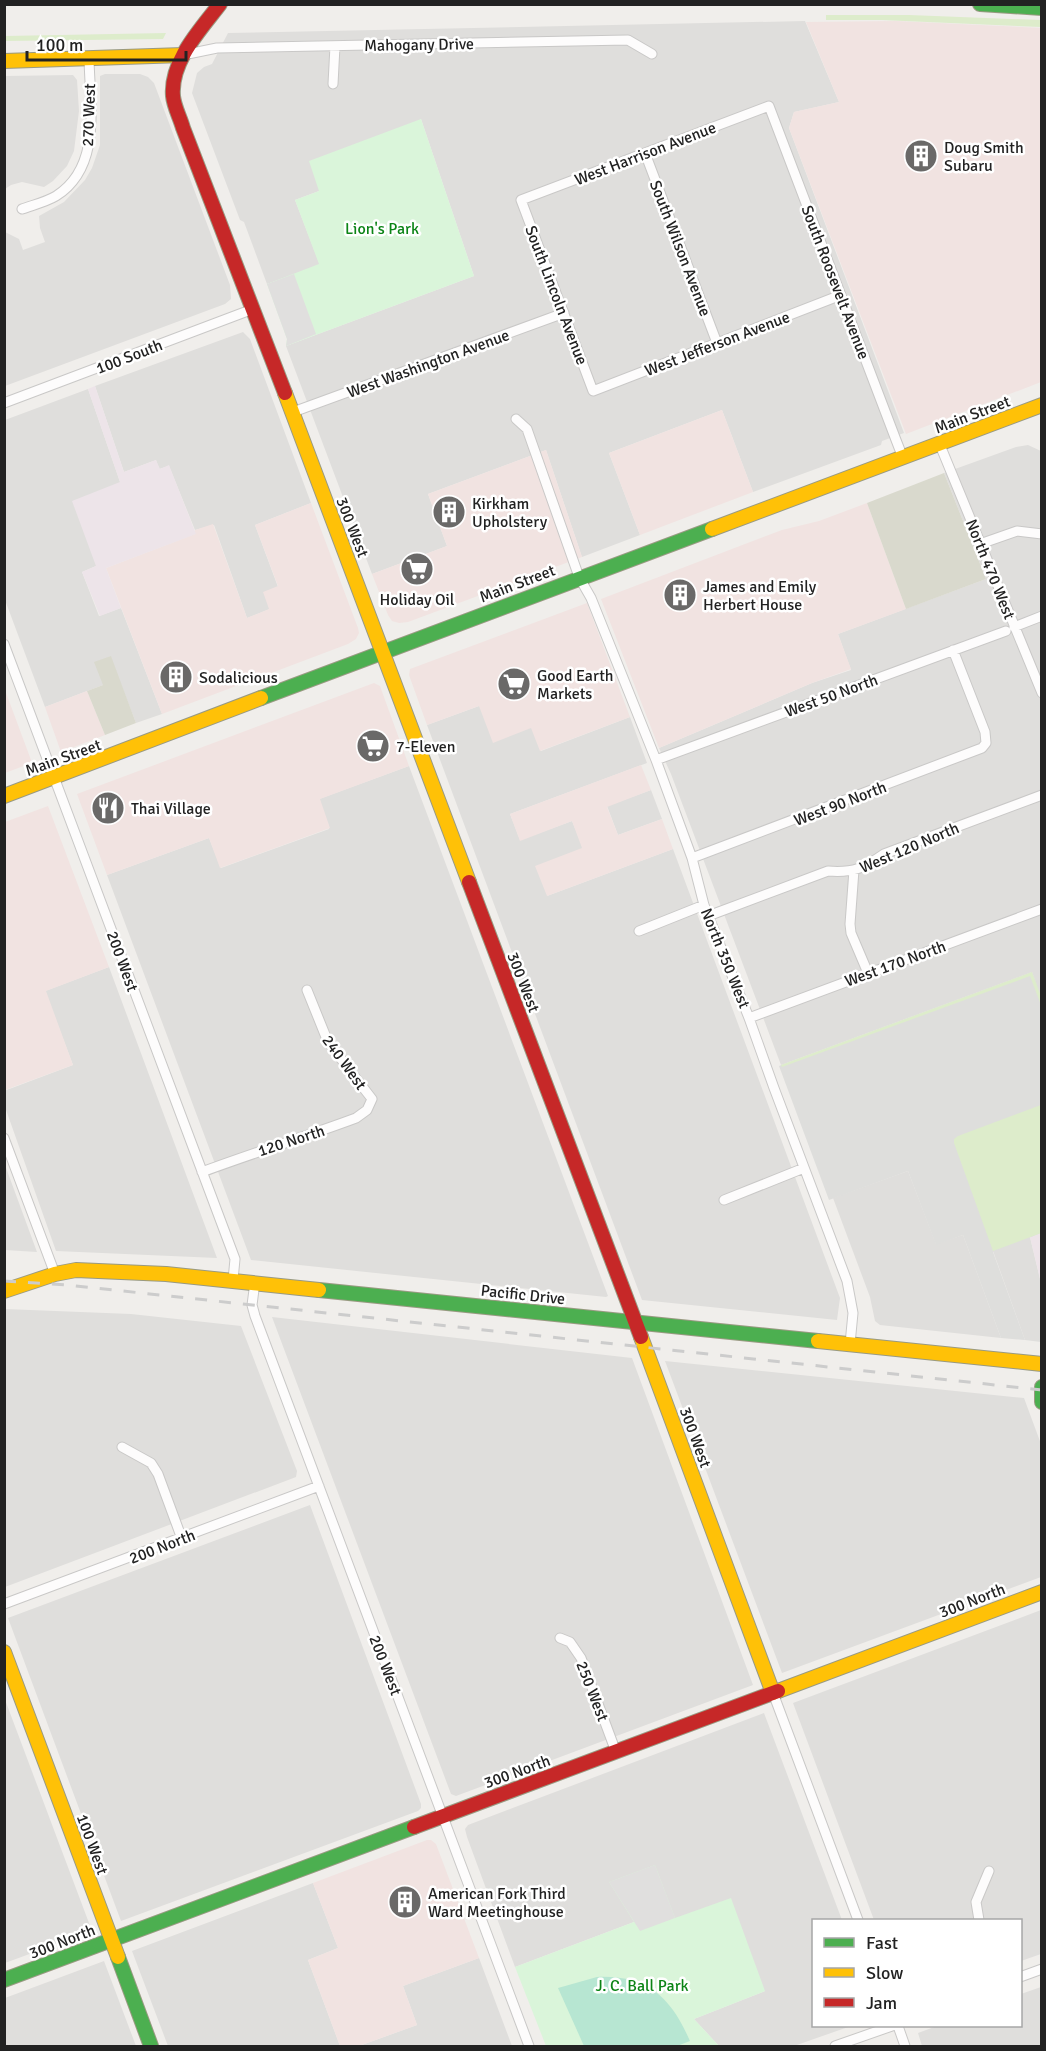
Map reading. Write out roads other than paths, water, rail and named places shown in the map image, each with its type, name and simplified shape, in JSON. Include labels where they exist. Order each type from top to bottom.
[{"type":"main road","points":[[4,61],[183,55],[220,4]]},
{"type":"main road","points":[[980,4],[1041,8]]},
{"type":"main road","name":"300 West","points":[[183,55],[173,93],[183,128],[293,412],[773,1693]]},
{"type":"main road","name":"Main Street","points":[[4,795],[579,577],[940,445],[1041,405]]},
{"type":"main road","name":"Pacific Drive","points":[[4,1291],[55,1274],[76,1270],[166,1274],[1041,1364]]},
{"type":"main road","points":[[1041,1388],[1041,1402]]},
{"type":"main road","name":"300 North","points":[[4,1980],[1041,1592]]},
{"type":"main road","name":"100 West","points":[[4,1652],[151,2046]]},
{"type":"street","name":"Mahogany Drive","points":[[183,55],[217,48],[628,40],[652,54]]},
{"type":"street","points":[[333,84],[335,46]]},
{"type":"street","name":"270 West","points":[[22,209],[56,196],[82,169],[90,142],[89,59]]},
{"type":"street","name":"West Harrison Avenue","points":[[521,200],[770,106]]},
{"type":"street","name":"South Roosevelt Avenue","points":[[770,106],[903,458]]},
{"type":"street","name":"South Wilson Avenue","points":[[645,153],[717,343]]},
{"type":"street","name":"South Lincoln Avenue","points":[[521,200],[593,391]]},
{"type":"street","name":"West Jefferson Avenue","points":[[593,391],[841,296]]},
{"type":"street","name":"100 South","points":[[4,403],[253,309]]},
{"type":"street","name":"West Washington Avenue","points":[[293,412],[564,313]]},
{"type":"street","name":"North 350 West","points":[[516,419],[526,429],[579,577],[591,598],[656,760],[692,858],[708,916],[749,1018],[847,1281],[853,1313],[849,1344]]},
{"type":"street","name":"North 470 West","points":[[940,445],[980,544],[1010,629],[1040,686]]},
{"type":"street","points":[[980,544],[1017,531],[1041,534]]},
{"type":"street","name":"West 50 North","points":[[656,760],[1041,616]]},
{"type":"street","name":"200 West","points":[[4,644],[235,1259],[233,1280]]},
{"type":"street","name":"West 90 North","points":[[692,858],[977,752],[986,743],[985,732],[953,650]]},
{"type":"street","name":"West 120 North","points":[[708,916],[828,871],[844,872],[865,868],[884,854],[1041,795]]},
{"type":"street","points":[[854,870],[851,933],[868,973]]},
{"type":"street","points":[[639,931],[704,904]]},
{"type":"street","name":"West 170 North","points":[[749,1018],[1041,909]]},
{"type":"street","name":"240 West","points":[[307,990],[328,1042],[372,1099]]},
{"type":"street","name":"120 North","points":[[202,1172],[356,1118],[367,1110],[372,1099]]},
{"type":"street","points":[[4,1138],[55,1274]]},
{"type":"street","points":[[724,1200],[804,1168]]},
{"type":"street","name":"200 West","points":[[255,1282],[252,1305],[255,1316],[529,2046]]},
{"type":"street","points":[[122,1447],[150,1463],[158,1474],[182,1539]]},
{"type":"street","name":"200 North","points":[[4,1604],[319,1486]]},
{"type":"street","name":"250 West","points":[[560,1638],[570,1642],[580,1658],[616,1752]]},
{"type":"street","name":"300 West","points":[[773,1693],[858,1919]]},
{"type":"street","points":[[979,1919],[976,1902],[989,1871]]},
{"type":"street","points":[[1022,1976],[1041,1969]]},
{"type":"street","points":[[835,2046],[887,2027]]},
{"type":"street","points":[[899,2027],[905,2046]]},
{"type":"railway","points":[[4,1281],[67,1285],[1042,1390]]},
{"type":"place","name":"Doug Smith Subaru","points":[[921,156]]},
{"type":"place","name":"Kirkham Upholstery","points":[[449,512]]},
{"type":"place","name":"Holiday Oil","points":[[417,569]]},
{"type":"place","name":"James and Emily Herbert House","points":[[680,595]]},
{"type":"place","name":"Sodalicious","points":[[176,677]]},
{"type":"place","name":"Good Earth Markets","points":[[514,684]]},
{"type":"place","name":"7-Eleven","points":[[373,746]]},
{"type":"place","name":"Thai Village","points":[[108,808]]},
{"type":"place","name":"American Fork Third Ward Meetinghouse","points":[[405,1902]]},
{"type":"park label","name":"Lion's Park","points":[[382,228]]},
{"type":"park label","name":"J. C. Ball Park","points":[[642,1985]]}]
